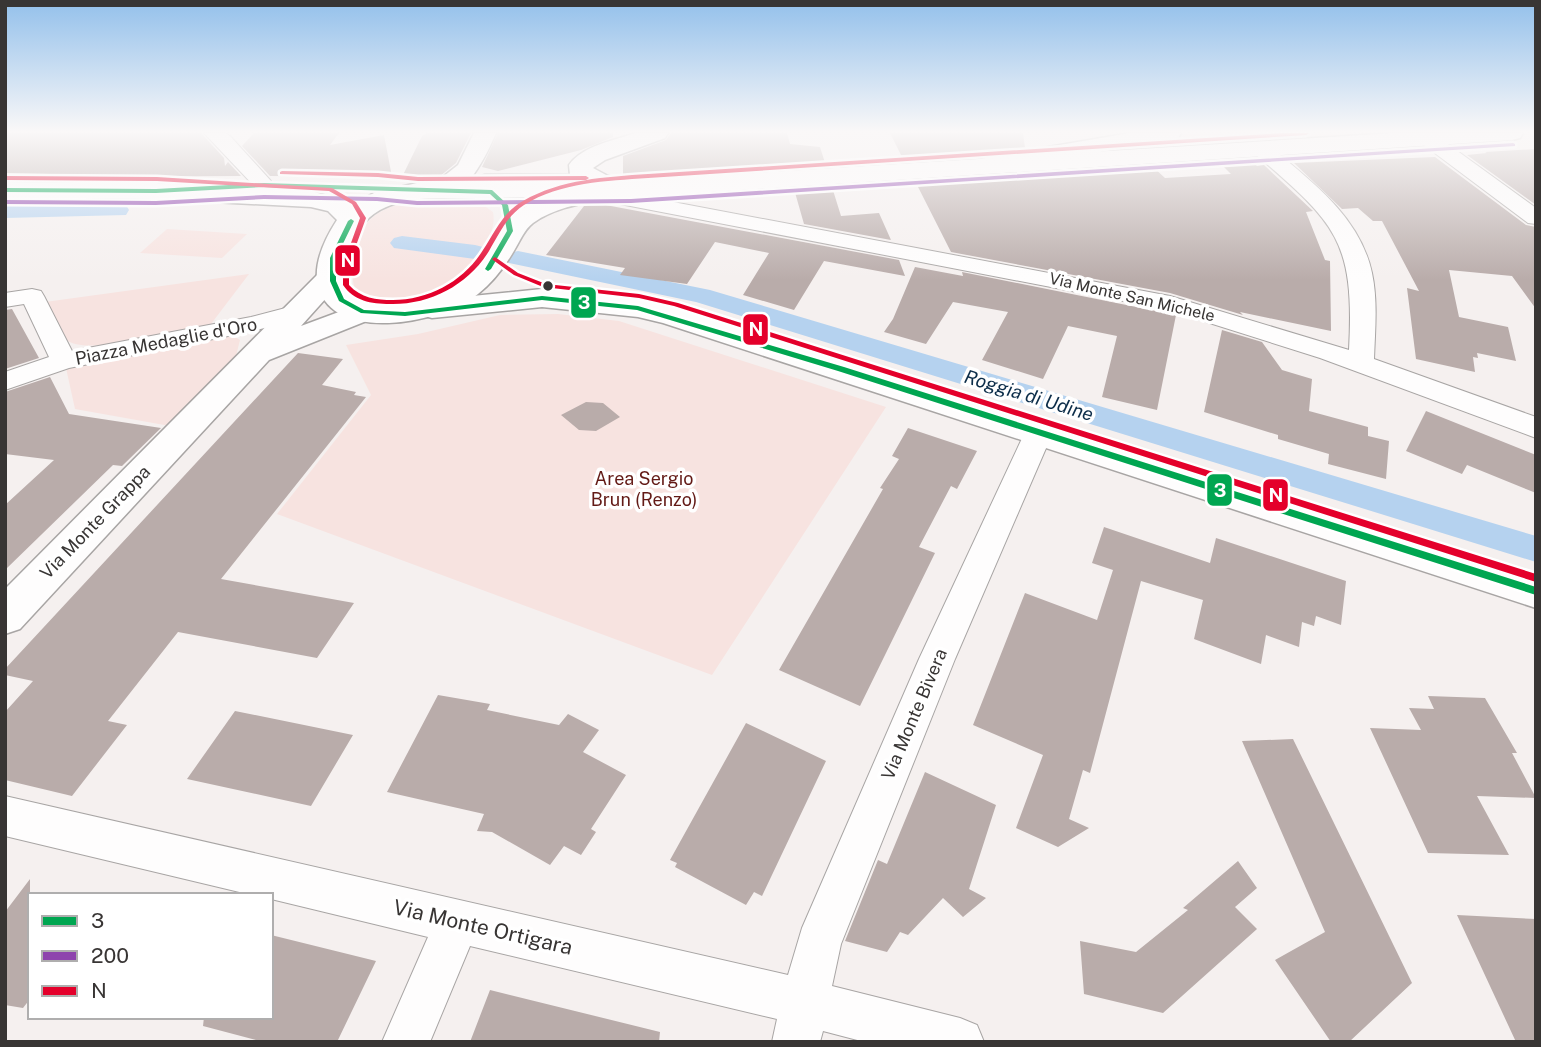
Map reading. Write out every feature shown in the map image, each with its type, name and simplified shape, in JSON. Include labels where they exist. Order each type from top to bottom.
[{"type":"main road","points":[[5,190],[156,191],[378,187],[428,191],[447,182]]},
{"type":"main road","points":[[486,182],[505,205],[510,231]]},
{"type":"main road","points":[[590,182],[597,188]]},
{"type":"main road","points":[[489,187],[630,189],[740,182]]},
{"type":"main road","points":[[630,189],[489,187],[428,191],[384,198],[360,211],[351,221],[337,247],[332,276],[335,289],[341,300],[363,312],[397,314],[542,298],[638,308],[672,316],[1536,590]]},
{"type":"main road","points":[[432,309],[459,297],[488,269],[510,231],[520,220],[537,209],[597,188]]},
{"type":"main road","points":[[260,190],[326,201],[346,212],[351,221]]},
{"type":"main road","points":[[488,269],[510,285],[542,298]]},
{"type":"main road","name":"Piazza Medaglie d'Oro","points":[[186,428],[332,276]]},
{"type":"main road","name":"Piazza Medaglie d'Oro","points":[[253,357],[363,312]]},
{"type":"main road","name":"Via Monte Grappa","points":[[5,617],[186,428]]},
{"type":"street","points":[[254,182],[260,190]]},
{"type":"street","points":[[1297,182],[1340,224],[1360,269],[1363,292],[1361,363]]},
{"type":"street","points":[[1487,182],[1536,218]]},
{"type":"street","name":"Via Monte San Michele","points":[[597,188],[714,215],[1170,303],[1361,363],[1536,428]]},
{"type":"street","name":"Piazza Medaglie d'Oro","points":[[5,300],[32,296],[64,360],[260,323],[297,312]]},
{"type":"street","points":[[5,381],[64,360]]},
{"type":"street","name":"Via Monte Bivera","points":[[800,1022],[823,932],[937,659],[1039,432]]},
{"type":"street","name":"Via Monte Ortigara","points":[[5,816],[458,921],[800,1022],[960,1042]]},
{"type":"street","points":[[406,1042],[458,921]]},
{"type":"green space","points":[[440,199],[479,202],[493,212],[491,233],[464,276],[454,286],[442,292],[412,301],[383,303],[359,294],[354,284],[353,263],[356,245],[370,220],[393,206]]},
{"type":"green space","points":[[167,229],[247,234],[222,258],[140,253]]},
{"type":"green space","points":[[249,274],[211,324],[114,344],[93,346],[67,340],[57,327],[45,302]]},
{"type":"green space","name":"Area Sergio Brun (Renzo)","points":[[558,314],[619,321],[886,407],[712,675],[277,514],[371,395],[346,345],[418,334],[500,315]]},
{"type":"green space","points":[[232,335],[240,340],[235,360],[170,426],[75,409],[66,368]]},
{"type":"building","points":[[915,182],[1282,182],[1313,211],[1306,212],[1325,260],[1330,261],[1331,331],[1240,312],[1243,315],[1170,293],[951,252]]},
{"type":"building","points":[[1314,182],[1468,182],[1526,225],[1536,227],[1536,309],[1512,276],[1449,270],[1459,317],[1508,327],[1516,361],[1477,353],[1478,358],[1473,357],[1475,372],[1416,359],[1407,288],[1419,291],[1382,221],[1373,221],[1358,208],[1342,209]]},
{"type":"building","points":[[1504,182],[1536,182],[1536,205]]},
{"type":"building","points":[[832,187],[841,216],[879,213],[891,240],[804,224],[794,189]]},
{"type":"building","points":[[595,203],[899,260],[905,276],[824,261],[794,310],[743,295],[769,253],[715,242],[687,284],[620,275],[625,268],[546,255],[584,206]]},
{"type":"building","points":[[915,267],[963,276],[962,272],[1176,315],[1157,410],[1102,397],[1117,336],[1068,326],[1043,379],[982,360],[1008,312],[953,302],[926,344],[884,332],[893,319]]},
{"type":"building","points":[[12,309],[39,358],[5,369],[5,310]]},
{"type":"building","points":[[1222,330],[1262,342],[1282,370],[1312,379],[1309,411],[1368,427],[1368,436],[1389,441],[1386,479],[1328,464],[1329,454],[1204,412]]},
{"type":"building","points":[[298,353],[343,359],[322,385],[356,392],[354,395],[366,397],[221,579],[354,603],[317,658],[178,632],[108,721],[127,725],[72,796],[5,780],[5,712],[33,681],[5,675],[5,669]]},
{"type":"building","points":[[50,377],[69,414],[161,428],[122,466],[113,465],[5,570],[5,505],[54,460],[5,454],[5,392]]},
{"type":"building","points":[[586,402],[603,403],[620,417],[596,431],[579,430],[561,415]]},
{"type":"building","points":[[1426,411],[1536,455],[1536,493],[1467,465],[1462,474],[1406,451]]},
{"type":"building","points":[[908,428],[977,451],[957,489],[951,486],[919,547],[935,553],[860,706],[779,670],[883,489],[880,488],[899,459],[892,456]]},
{"type":"building","points":[[1104,527],[1210,563],[1216,538],[1346,581],[1341,625],[1316,616],[1314,626],[1302,622],[1299,647],[1266,635],[1261,664],[1194,639],[1203,600],[1141,581],[1090,773],[1083,770],[1069,819],[1089,828],[1058,847],[1016,828],[1043,755],[973,725],[1025,593],[1097,620],[1113,570],[1092,563]]},
{"type":"building","points":[[438,695],[490,704],[487,710],[559,725],[568,714],[599,730],[583,752],[626,775],[591,829],[596,832],[581,855],[564,846],[550,865],[492,832],[477,831],[484,814],[387,792]]},
{"type":"building","points":[[1428,696],[1485,698],[1517,753],[1512,753],[1536,798],[1477,796],[1509,855],[1428,853],[1370,728],[1421,730],[1409,708],[1434,709]]},
{"type":"building","points":[[235,711],[353,735],[311,806],[187,779]]},
{"type":"building","points":[[746,723],[826,761],[762,896],[754,892],[746,905],[675,867],[677,863],[670,860]]},
{"type":"building","points":[[1293,739],[1412,983],[1349,1042],[1331,1042],[1275,960],[1325,932],[1242,741]]},
{"type":"building","points":[[925,772],[996,805],[969,889],[986,898],[963,917],[943,898],[908,935],[900,932],[887,952],[845,941],[878,860],[887,864]]},
{"type":"building","points":[[1238,861],[1257,888],[1235,907],[1257,929],[1163,1013],[1084,994],[1080,941],[1136,952],[1188,910],[1183,908]]},
{"type":"building","points":[[30,879],[28,1002],[23,1008],[5,1005],[5,912]]},
{"type":"building","points":[[1457,915],[1536,919],[1536,1042],[1516,1042]]},
{"type":"building","points":[[273,935],[376,961],[337,1042],[264,1042],[203,1026],[204,1019],[273,1019]]},
{"type":"building","points":[[490,990],[660,1032],[659,1042],[470,1042]]},
{"type":"waterway","name":"Roggia di Udine","points":[[5,211],[118,210]]},
{"type":"waterway","name":"Roggia di Udine","points":[[402,243],[475,252]]},
{"type":"waterway","name":"Roggia di Udine","points":[[518,258],[701,295],[1536,549]]},
{"type":"transit line","name":"N","points":[[206,182],[330,189],[354,203],[363,218],[346,265],[346,285],[362,298],[378,302],[411,301],[451,286],[473,268],[515,208],[552,190],[585,182]]},
{"type":"transit line","name":"200","points":[[5,202],[156,203],[264,197],[377,199],[417,203],[631,201],[932,182]]},
{"type":"transit line","name":"3","points":[[5,190],[156,191],[264,185],[492,192],[505,205],[510,231],[488,269]]},
{"type":"transit line","name":"3","points":[[351,221],[333,258],[333,281],[341,300],[363,312],[405,314],[542,298],[638,308],[841,369],[1536,591]]},
{"type":"transit line","name":"N","points":[[495,259],[516,274],[545,286],[639,296],[676,304],[1536,578]]}]
